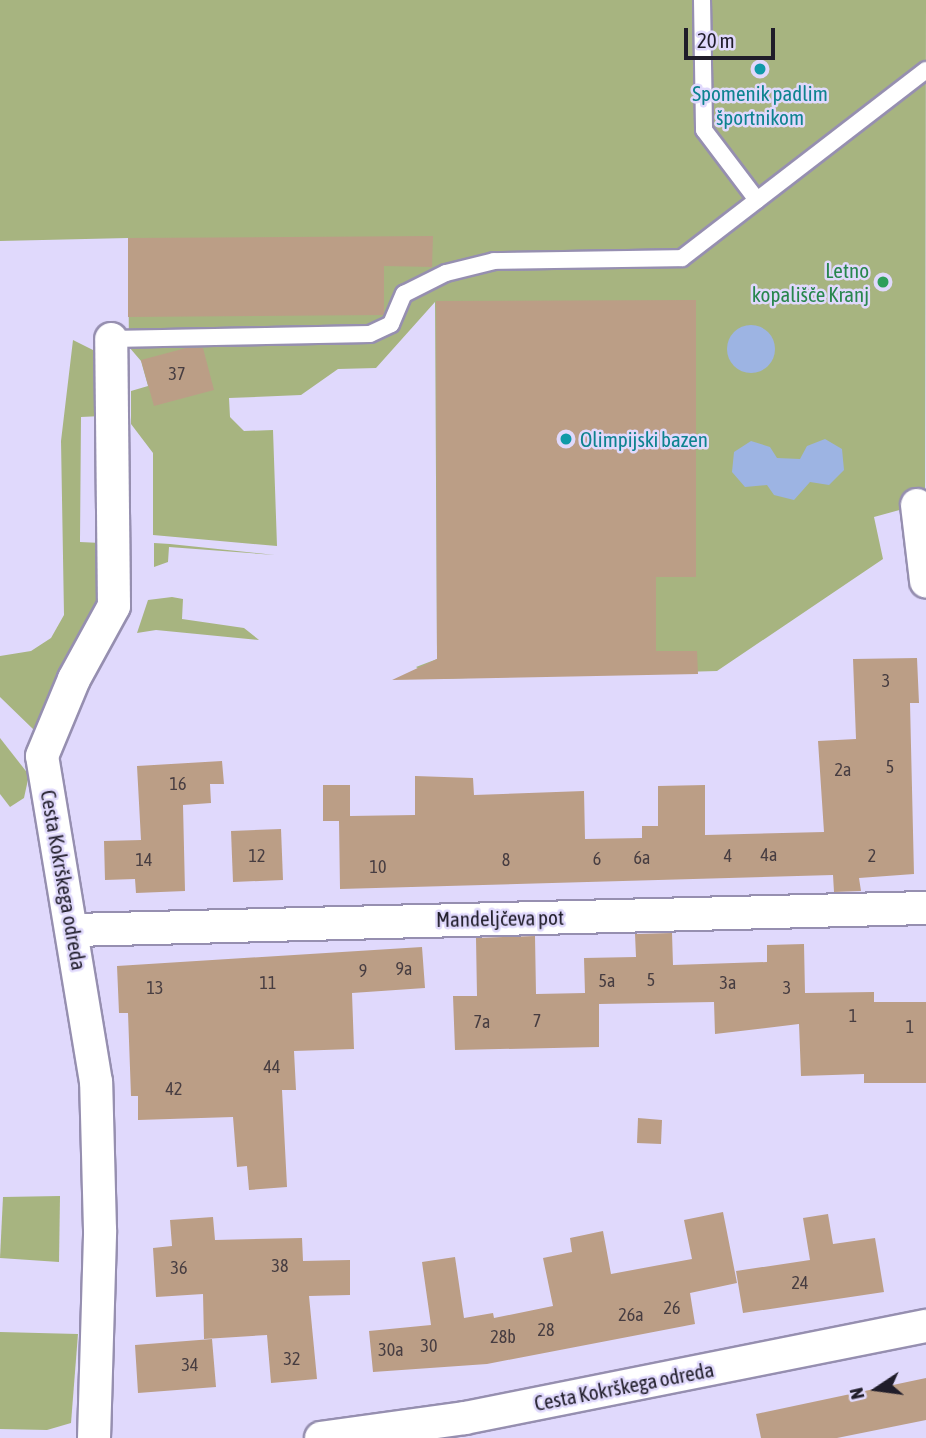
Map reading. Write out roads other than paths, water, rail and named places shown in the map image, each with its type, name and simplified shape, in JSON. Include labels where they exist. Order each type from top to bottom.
[{"type":"street","name":"Cesta Kokrškega odreda","points":[[94,1438],[100,1230],[96,1082],[74,930],[42,756],[74,679],[114,606],[111,339]]},
{"type":"street","points":[[916,505],[926,581]]},
{"type":"street","name":"Mandeljčeva pot","points":[[74,930],[926,908]]},
{"type":"street","name":"Cesta Kokrškega odreda","points":[[321,1438],[479,1415],[926,1326]]},
{"type":"lane","points":[[702,0],[704,130],[757,200]]},
{"type":"lane","points":[[111,339],[370,334],[391,324],[404,294],[446,273],[494,261],[682,258],[926,70]]},
{"type":"water","points":[[751,325],[768,332],[775,349],[768,366],[751,373],[734,366],[727,349],[734,332]]},
{"type":"water","points":[[825,439],[842,449],[844,470],[829,485],[810,482],[794,500],[774,495],[767,485],[745,487],[732,472],[734,452],[751,441],[770,447],[777,458],[800,459],[807,446]]},
{"type":"place","name":"Spomenik padlim športnikom","points":[[760,69]]},
{"type":"place","name":"Letno kopališče Kranj","points":[[883,282]]},
{"type":"place","name":"Olimpijski bazen","points":[[566,439]]}]
